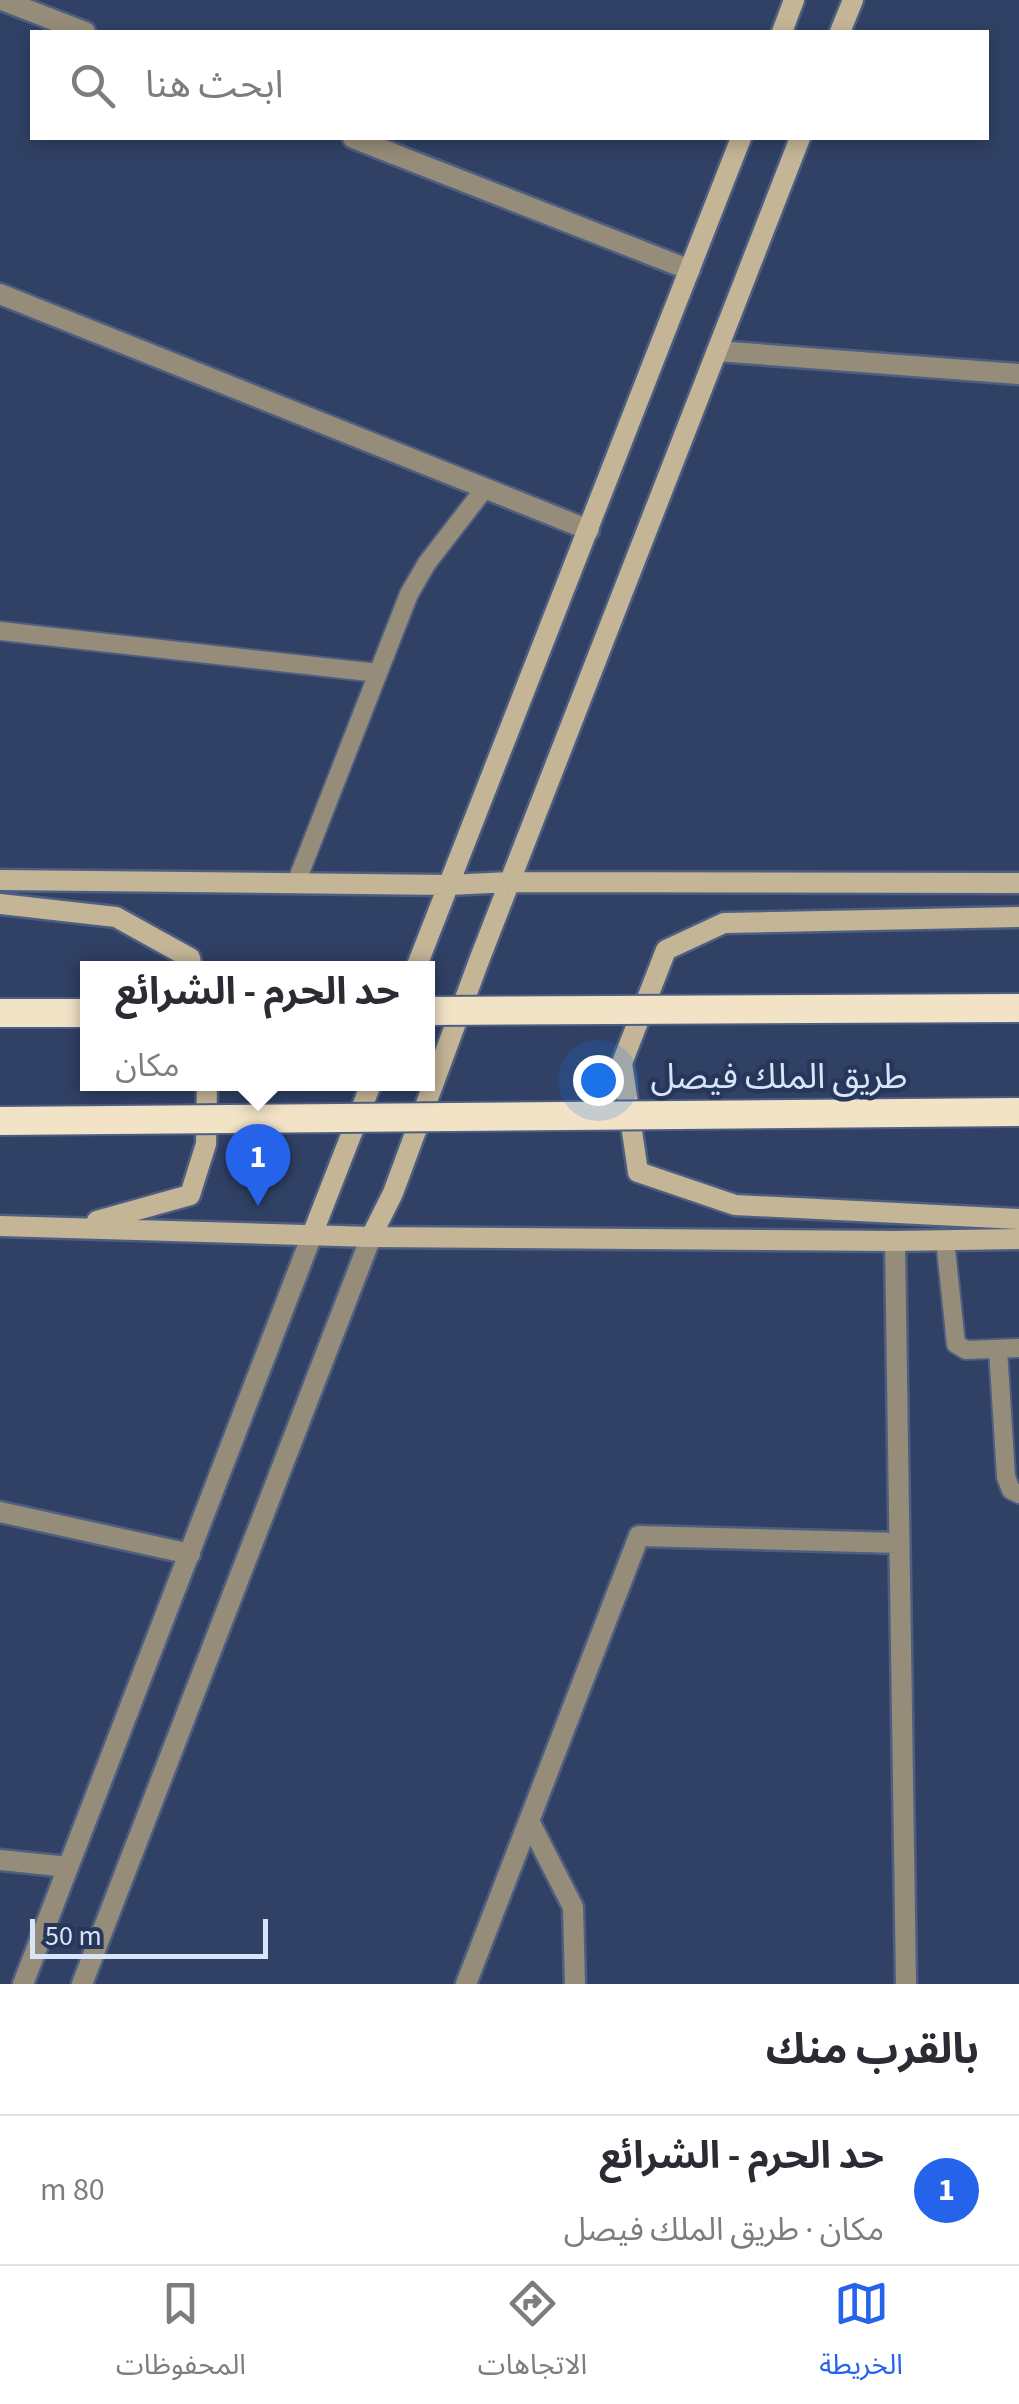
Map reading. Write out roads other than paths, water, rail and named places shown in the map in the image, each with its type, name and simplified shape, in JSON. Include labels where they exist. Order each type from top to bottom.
[{"type":"highway","name":"طريق الملك فيصل","points":[[435,1011],[1019,1008]]},
{"type":"highway","points":[[0,1013],[80,1013]]},
{"type":"highway","name":"طريق الملك فيصل","points":[[0,1121],[1019,1112]]},
{"type":"main road","points":[[783,30],[794,0]]},
{"type":"main road","points":[[841,30],[853,0]]},
{"type":"main road","points":[[419,961],[740,140]]},
{"type":"main road","points":[[435,1081],[799,140]]},
{"type":"main road","points":[[0,880],[449,885],[1019,883]]},
{"type":"main road","points":[[0,904],[116,917],[191,961]]},
{"type":"main road","points":[[1019,916],[724,923],[666,950],[622,1063],[638,1172],[735,1205],[1019,1219]]},
{"type":"main road","points":[[76,1227],[190,1195],[206,1144],[208,1091]]},
{"type":"main road","points":[[312,1234],[368,1091]]},
{"type":"main road","points":[[372,1237],[431,1091]]},
{"type":"main road","points":[[0,1226],[372,1237],[896,1242],[1019,1239]]},
{"type":"street","points":[[2,0],[80,30]]},
{"type":"street","points":[[358,140],[690,270]]},
{"type":"street","points":[[0,294],[588,530]]},
{"type":"street","points":[[717,350],[1019,374]]},
{"type":"street","points":[[22,1984],[312,1234]]},
{"type":"street","points":[[82,1984],[372,1237]]},
{"type":"street","points":[[896,1242],[906,1984]]},
{"type":"street","points":[[0,1512],[190,1554]]},
{"type":"street","points":[[466,1984],[640,1536],[899,1543]]},
{"type":"street","points":[[529,1821],[574,1907],[575,1984]]},
{"type":"street","points":[[0,1860],[68,1867]]},
{"type":"lane","points":[[296,884],[409,594],[426,562],[485,488]]},
{"type":"lane","points":[[0,632],[378,673]]},
{"type":"lane","points":[[946,1240],[956,1344],[966,1350],[1019,1348]]},
{"type":"lane","points":[[998,1349],[1006,1478],[1011,1490],[1019,1494]]},
{"type":"place","name":"حد الحرم - الشرائع","points":[[258,1206]]}]
